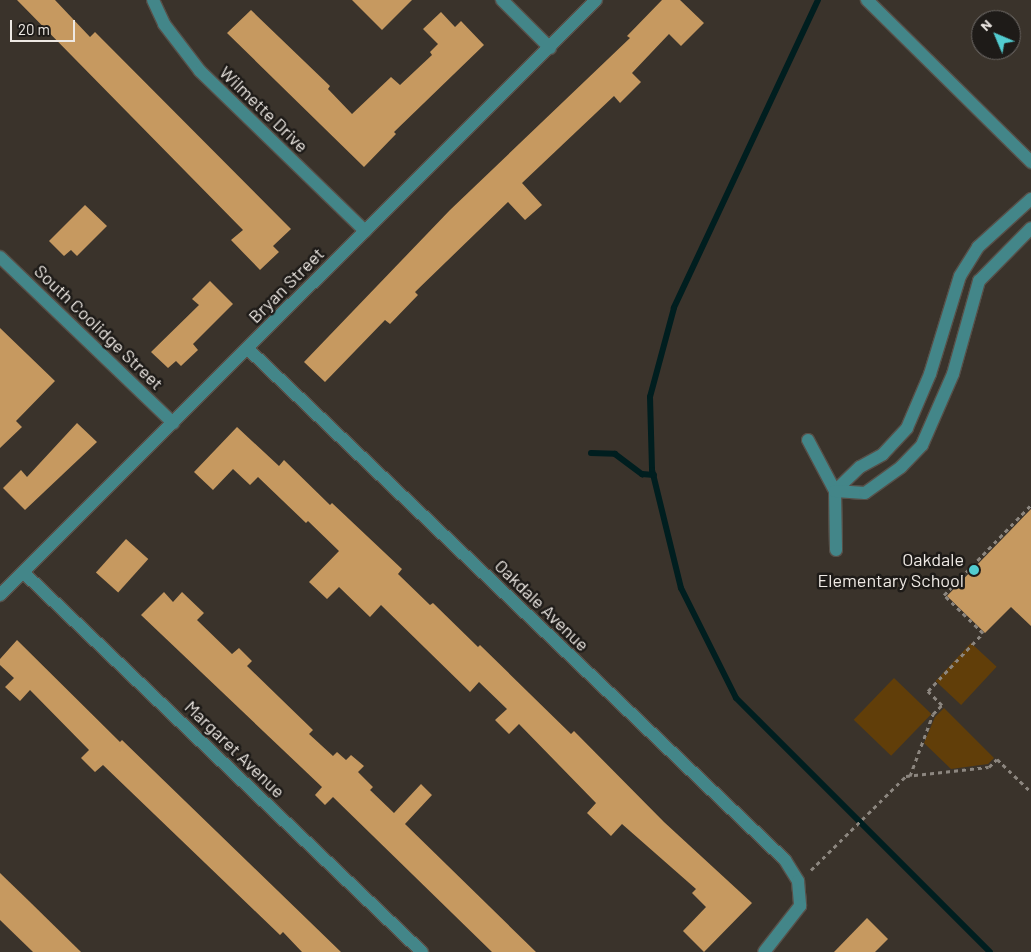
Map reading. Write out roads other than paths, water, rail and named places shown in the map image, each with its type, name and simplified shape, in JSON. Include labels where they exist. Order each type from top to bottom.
[{"type":"street","name":"Wilmette Drive","points":[[153,0],[164,24],[200,72],[365,232]]},
{"type":"street","points":[[502,0],[550,48]]},
{"type":"street","name":"Bryan Street","points":[[0,595],[596,0]]},
{"type":"street","points":[[867,0],[1031,162]]},
{"type":"street","points":[[835,491],[860,467],[883,454],[907,428],[944,327],[960,276],[978,247],[1031,199]]},
{"type":"street","points":[[835,491],[865,493],[901,468],[922,445],[954,374],[979,281],[1031,228]]},
{"type":"street","name":"South Coolidge Street","points":[[0,256],[173,423]]},
{"type":"street","points":[[944,327],[964,334]]},
{"type":"street","name":"Oakdale Avenue","points":[[247,348],[785,860],[798,881],[801,893],[796,916],[764,952]]},
{"type":"street","points":[[919,398],[939,408]]},
{"type":"street","points":[[808,440],[835,491],[836,550]]},
{"type":"street","name":"Margaret Avenue","points":[[23,572],[422,952]]},
{"type":"waterway","points":[[818,0],[674,308],[650,397],[652,470],[681,588],[736,698],[990,952]]},
{"type":"waterway","points":[[591,453],[615,454],[642,474],[654,475]]},
{"type":"place","name":"Oakdale Elementary School","points":[[974,570]]}]
